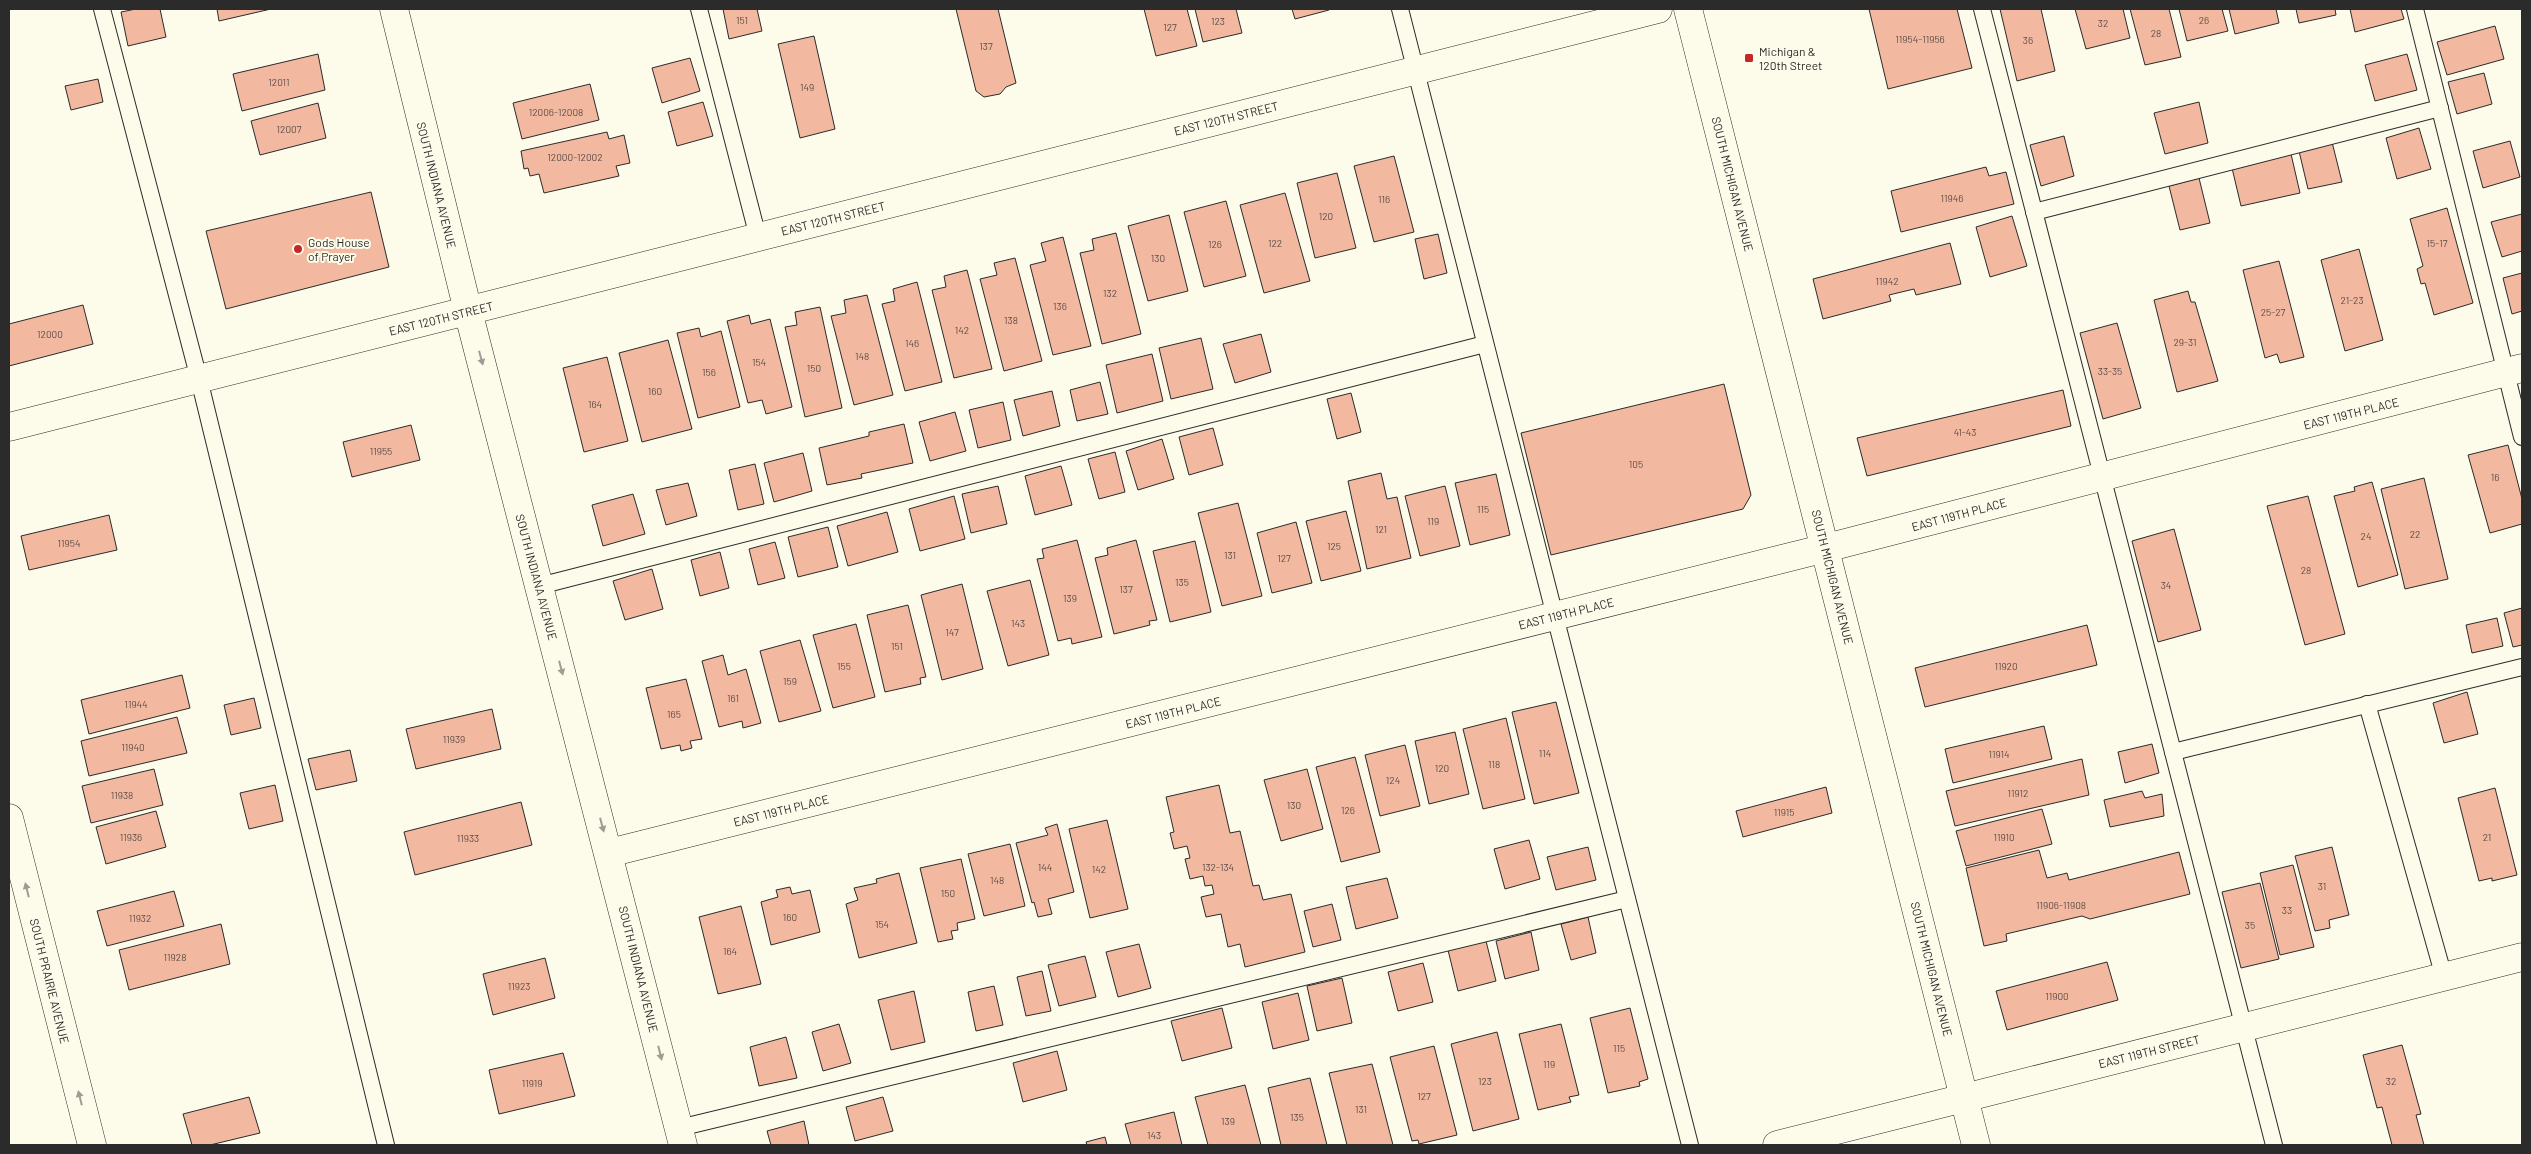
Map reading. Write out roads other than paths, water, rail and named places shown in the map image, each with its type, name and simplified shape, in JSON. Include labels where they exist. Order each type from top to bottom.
[{"type":"street","name":"SOUTH INDIANA AVENUE","points":[[394,9],[468,311],[681,1137]]},
{"type":"street","name":"EAST 120TH STREET","points":[[9,427],[1658,9]]},
{"type":"street","name":"SOUTH MICHIGAN AVENUE","points":[[1688,9],[1976,1145]]},
{"type":"street","name":"EAST 119TH PLACE","points":[[609,853],[1826,548],[2514,370]]},
{"type":"street","name":"SOUTH PRAIRIE AVENUE","points":[[9,818],[92,1145]]},
{"type":"street","name":"EAST 119TH STREET","points":[[1777,1145],[2522,957]]},
{"type":"lane","points":[[102,9],[198,379],[386,1145]]},
{"type":"lane","points":[[699,9],[758,237]]},
{"type":"lane","points":[[1400,9],[1690,1145]]},
{"type":"lane","points":[[1982,9],[2274,1145]]},
{"type":"lane","points":[[2415,9],[2440,108],[2514,370],[2522,437]]},
{"type":"lane","points":[[2034,212],[2440,108]]},
{"type":"lane","points":[[540,586],[1485,344]]},
{"type":"lane","points":[[2173,752],[2522,667]]},
{"type":"lane","points":[[2367,704],[2444,977]]},
{"type":"lane","points":[[681,1137],[1627,899]]},
{"type":"place","name":"Michigan & 120th Street","points":[[1749,58]]},
{"type":"place","name":"Gods House of Prayer","points":[[298,249]]}]
